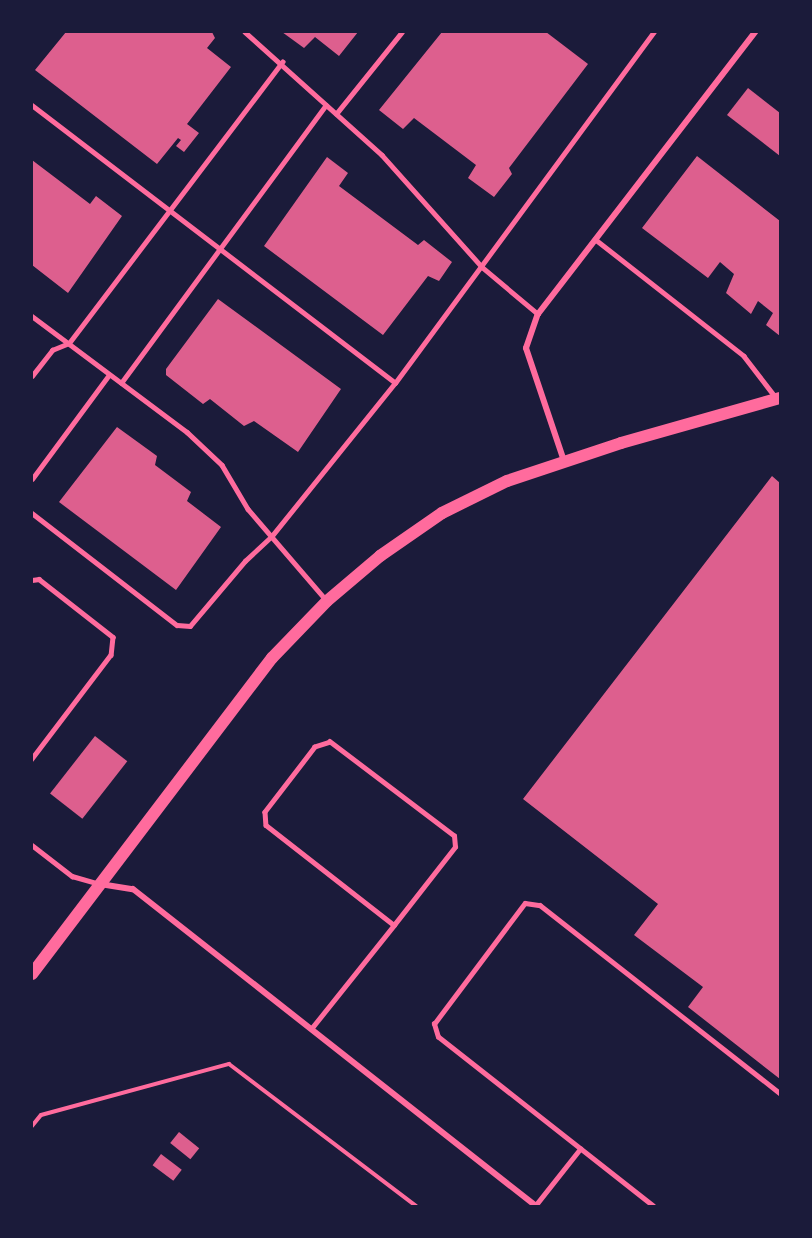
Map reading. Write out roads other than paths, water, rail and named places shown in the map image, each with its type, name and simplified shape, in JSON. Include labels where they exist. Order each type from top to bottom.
[{"type":"main road","points":[[32,974],[272,658],[327,601],[380,556],[442,513],[507,481],[564,461],[779,399]]},
{"type":"street","points":[[564,461],[526,348],[538,314],[755,32]]},
{"type":"street","points":[[99,884],[133,889],[535,1206]]},
{"type":"lane","points":[[245,32],[282,62],[382,155],[482,267],[538,314]]},
{"type":"lane","points":[[336,114],[402,32]]},
{"type":"lane","points":[[32,513],[177,625],[190,626],[245,561],[271,537],[395,383],[654,32]]},
{"type":"lane","points":[[32,376],[52,350],[69,343],[171,212],[282,62]]},
{"type":"lane","points":[[32,105],[395,383]]},
{"type":"lane","points":[[121,383],[326,105]]},
{"type":"lane","points":[[595,239],[744,356],[779,399]]},
{"type":"lane","points":[[32,316],[187,432],[222,465],[248,509],[327,601]]},
{"type":"lane","points":[[32,479],[109,375]]},
{"type":"lane","points":[[32,580],[39,579],[113,637],[111,656],[32,759]]},
{"type":"lane","points":[[311,1029],[394,925],[454,847],[454,836],[330,742],[315,747],[265,812],[266,825],[394,925]]},
{"type":"lane","points":[[32,845],[72,876],[99,884]]},
{"type":"lane","points":[[652,1206],[438,1037],[434,1024],[525,903],[540,904],[780,1093]]},
{"type":"lane","points":[[535,1206],[580,1149]]}]
